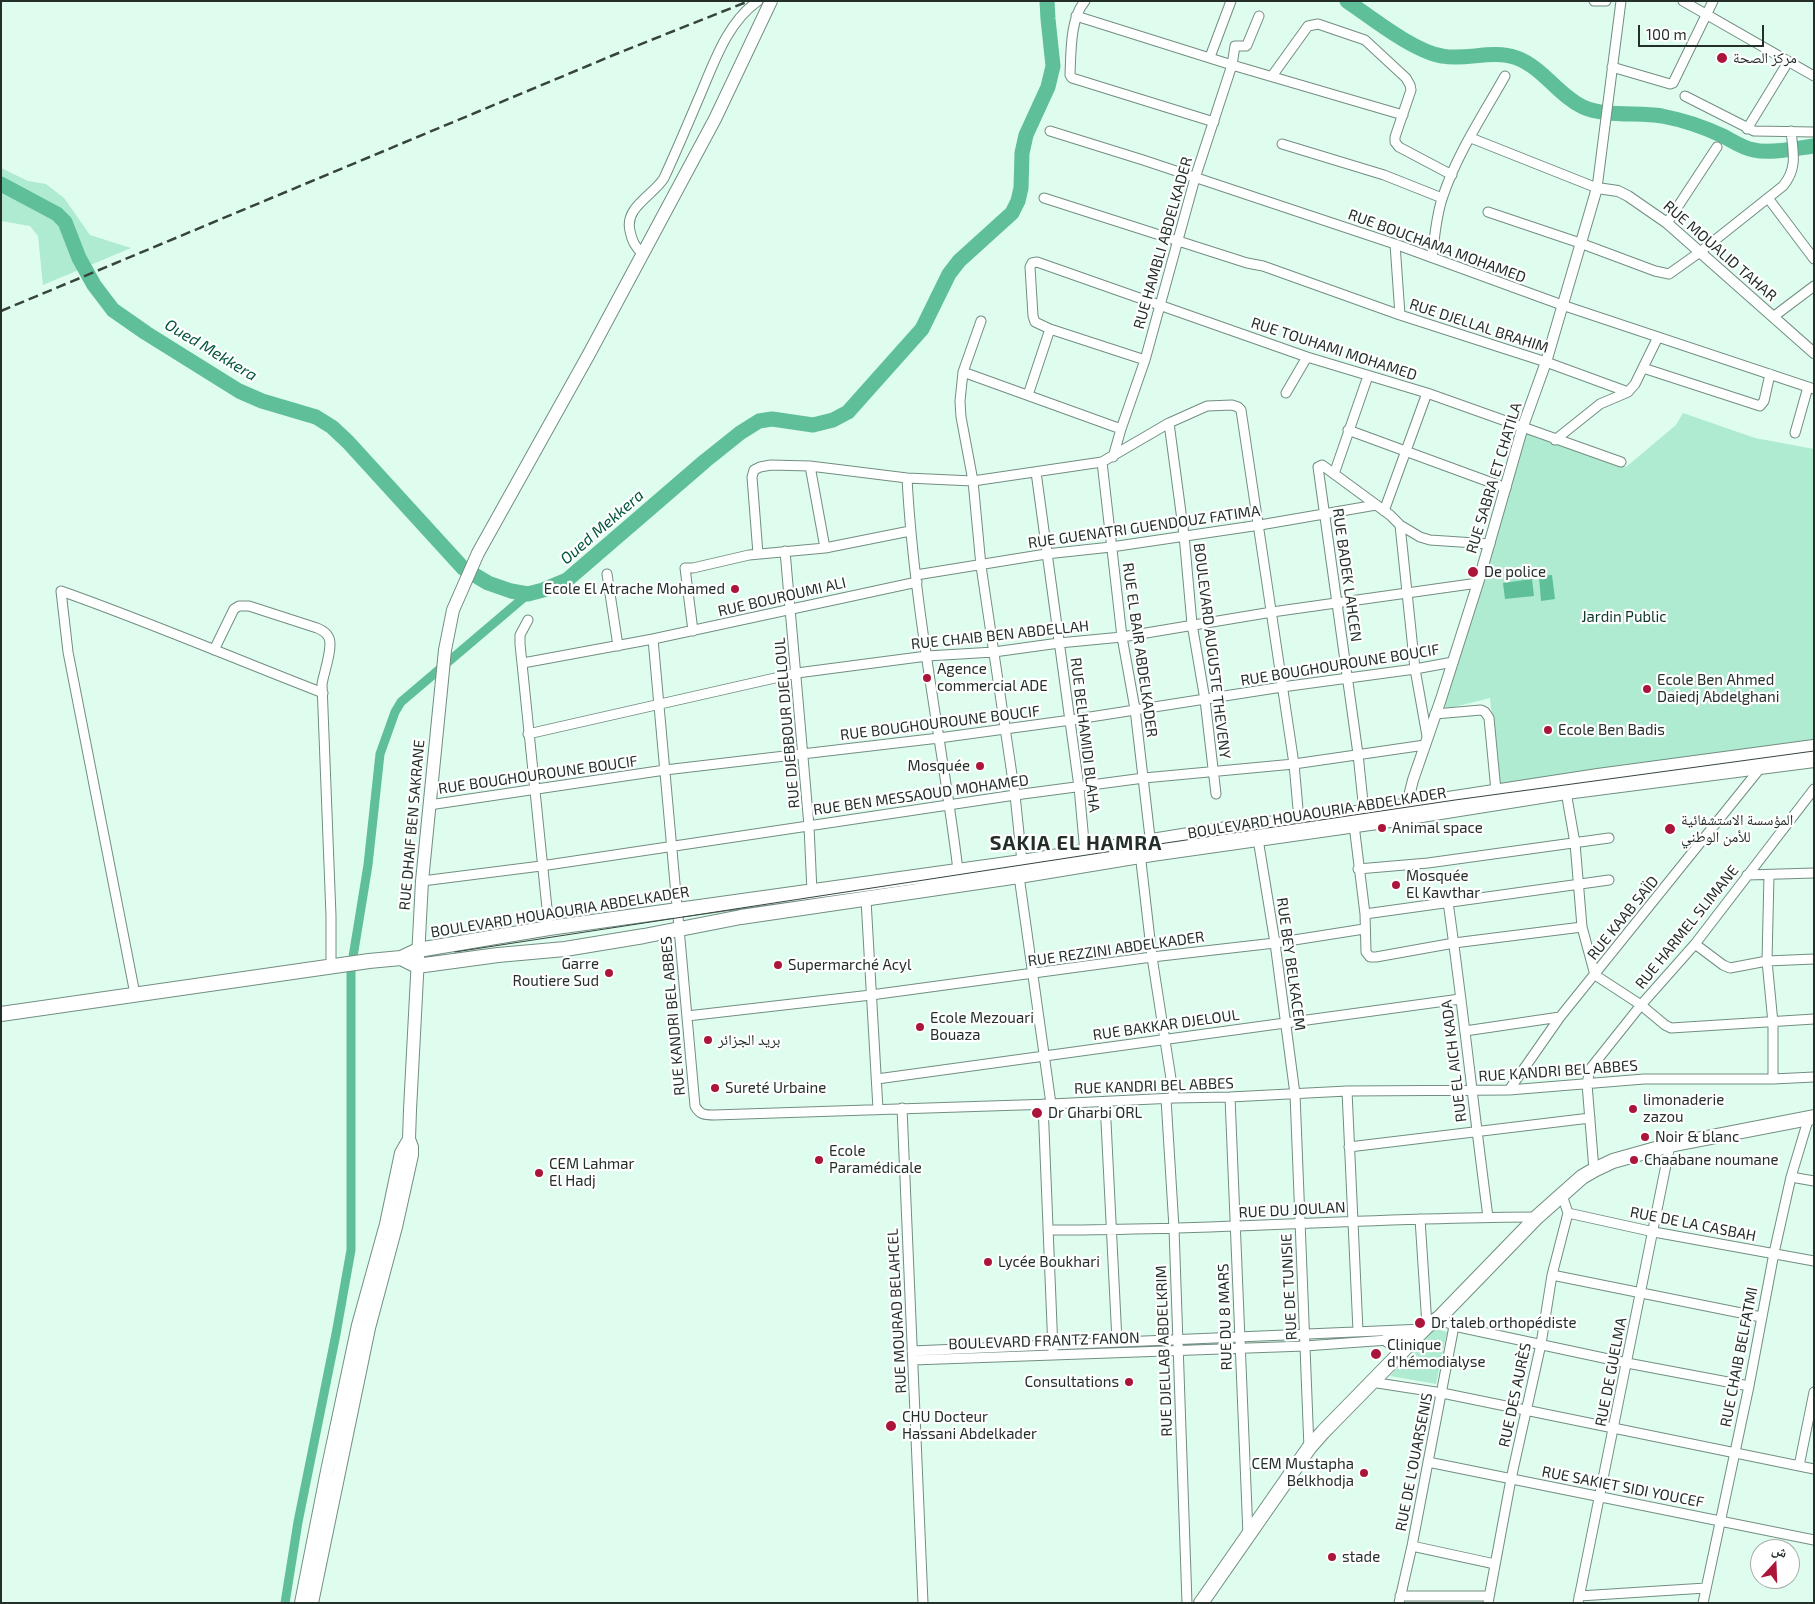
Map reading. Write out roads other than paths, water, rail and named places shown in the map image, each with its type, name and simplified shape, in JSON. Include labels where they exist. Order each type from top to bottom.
[{"type":"main road","name":"RUE DHAIF BEN SAKRANE","points":[[333,1472],[358,1325],[386,1224],[401,1153],[409,1139],[422,881],[444,650],[453,610],[478,553],[643,254],[715,119],[771,1]]},
{"type":"main road","name":"BOULEVARD HOUAOURIA ABDELKADER","points":[[401,958],[418,950],[549,928],[958,870],[1086,853],[1258,839],[1354,825],[1409,810],[1496,791],[1814,746]]},
{"type":"main road","name":"BOULEVARD HOUAOURIA ABDELKADER","points":[[417,966],[498,955],[565,949],[741,918],[1019,876],[1145,849],[1220,830],[1364,812],[1409,810],[1566,792],[1814,760]]},
{"type":"main road","points":[[1,1014],[369,961],[401,958],[417,966]]},
{"type":"main road","points":[[1200,1603],[1310,1448],[1339,1414],[1422,1330],[1439,1318],[1537,1217],[1582,1177],[1613,1161],[1670,1146],[1812,1117]]},
{"type":"main road","points":[[1388,1340],[1398,1346],[1398,1354]]},
{"type":"main road","points":[[301,1603],[333,1472]]},
{"type":"main road","points":[[312,1603],[333,1472]]},
{"type":"street","points":[[643,254],[636,248],[632,239],[628,226],[630,217],[634,209],[660,185],[730,30],[746,10],[758,1]]},
{"type":"street","points":[[1085,1],[1076,16],[1070,72],[1072,78],[1214,122]]},
{"type":"street","points":[[1210,58],[1231,1]]},
{"type":"street","points":[[1594,1],[1606,1]]},
{"type":"street","points":[[1471,138],[1597,188],[1621,1]]},
{"type":"street","points":[[1683,1],[1814,76]]},
{"type":"street","points":[[1612,67],[1670,84],[1673,83],[1713,1]]},
{"type":"street","points":[[1076,16],[1403,115]]},
{"type":"street","name":"RUE HAMBLI ABDELKADER","points":[[1113,457],[1120,429],[1145,360],[1195,178],[1232,64],[1235,46],[1247,45],[1259,16]]},
{"type":"street","points":[[1272,76],[1308,26],[1318,24],[1326,26],[1370,42],[1406,78],[1410,85],[1411,90],[1395,142],[1399,147],[1452,175]]},
{"type":"street","points":[[1746,129],[1788,62]]},
{"type":"street","points":[[1432,256],[1442,198],[1452,175],[1504,76]]},
{"type":"street","points":[[1685,96],[1746,129],[1791,134],[1814,132]]},
{"type":"street","name":"RUE BOUCHAMA MOHAMED","points":[[1050,131],[1432,256],[1562,305],[1811,388]]},
{"type":"street","points":[[1488,212],[1655,271],[1669,274],[1700,252],[1785,183],[1790,175],[1794,160],[1791,134]]},
{"type":"street","points":[[1282,144],[1384,175],[1442,198]]},
{"type":"street","points":[[1667,223],[1717,147]]},
{"type":"street","name":"RUE MOUALID TAHAR","points":[[1597,188],[1623,193],[1667,223],[1814,353]]},
{"type":"street","name":"RUE SABRA ET CHATILA","points":[[1409,810],[1413,780],[1478,583],[1597,188]]},
{"type":"street","name":"RUE DJELLAL BRAHIM","points":[[1044,198],[1247,263],[1264,266],[1400,315],[1546,362],[1628,392]]},
{"type":"street","points":[[1768,198],[1814,259]]},
{"type":"street","points":[[1395,244],[1400,315]]},
{"type":"street","name":"RUE TOUHAMI MOHAMED","points":[[1050,329],[1034,319],[1030,267],[1032,263],[1037,262],[1307,357],[1427,393],[1621,462]]},
{"type":"street","points":[[1773,317],[1814,286]]},
{"type":"street","points":[[981,321],[963,372],[960,401],[961,416],[972,481],[980,566],[994,652],[1022,862]]},
{"type":"street","points":[[1028,395],[1050,329],[1145,360]]},
{"type":"street","points":[[1555,440],[1609,398],[1628,392],[1635,384],[1658,337]]},
{"type":"street","points":[[1286,393],[1307,357]]},
{"type":"street","points":[[1643,368],[1760,406],[1764,401],[1770,374]]},
{"type":"street","points":[[963,372],[1120,429]]},
{"type":"street","points":[[1368,376],[1334,474],[1400,525],[1420,537],[1430,540],[1490,544]]},
{"type":"street","points":[[1795,433],[1811,388]]},
{"type":"street","points":[[1380,508],[1406,451],[1427,393]]},
{"type":"street","points":[[758,554],[752,477],[754,470],[760,467],[771,465],[810,466],[908,478],[972,481],[1102,462],[1169,423],[1207,406],[1232,405],[1241,410],[1260,525],[1294,764],[1299,820]]},
{"type":"street","name":"BOULEVARD AUGUSTE THEVENY","points":[[1169,423],[1184,535],[1192,624],[1205,700],[1216,794]]},
{"type":"street","points":[[1348,430],[1506,488]]},
{"type":"street","name":"RUE EL BAIR ABDELKADER","points":[[1102,462],[1122,637],[1135,709],[1144,778],[1145,849],[1152,957]]},
{"type":"street","name":"RUE BADEK LAHCEN","points":[[1334,474],[1322,464],[1317,469],[1325,514],[1358,754],[1364,812]]},
{"type":"street","points":[[810,466],[825,548]]},
{"type":"street","name":"RUE BELHAMIDI BLAHA","points":[[1036,472],[1046,554],[1071,720],[1086,853]]},
{"type":"street","points":[[908,478],[910,531],[958,870]]},
{"type":"street","name":"RUE GUENATRI GUENDOUZ FATIMA","points":[[916,578],[1046,554],[1111,547],[1325,514],[1380,508]]},
{"type":"street","points":[[1400,525],[1415,669],[1426,740]]},
{"type":"street","points":[[693,630],[685,568],[693,568],[758,554],[825,548],[910,531]]},
{"type":"street","name":"RUE DJEBBOUR DJELLOUL","points":[[785,551],[797,673],[809,826],[812,892]]},
{"type":"street","points":[[607,574],[618,646]]},
{"type":"street","name":"RUE BOUROUMI ALI","points":[[523,663],[653,639],[916,578]]},
{"type":"street","name":"RUE CHAIB BEN ABDELLAH","points":[[528,734],[797,673],[927,656],[994,652],[1122,637],[1192,624],[1336,602],[1478,583]]},
{"type":"street","points":[[135,994],[68,652],[61,591],[127,614],[323,693]]},
{"type":"street","points":[[214,650],[234,609],[239,606],[249,606],[317,628],[326,633],[330,639],[324,672],[323,693],[331,916],[336,966]]},
{"type":"street","points":[[528,620],[520,635],[541,866],[549,928]]},
{"type":"street","points":[[653,639],[676,910]]},
{"type":"street","name":"RUE BOUGHOUROUNE BOUCIF","points":[[429,805],[534,791],[665,770],[939,738],[1071,720],[1453,662]]},
{"type":"street","points":[[1436,714],[1481,710],[1485,712],[1489,718],[1496,791]]},
{"type":"street","name":"RUE BEN MESSAOUD MOHAMED","points":[[422,881],[541,866],[1079,786],[1294,764],[1358,754],[1426,740]]},
{"type":"street","name":"RUE KAAB SAÏD","points":[[1509,1090],[1560,1017],[1762,766]]},
{"type":"street","name":"RUE HARMEL SLIMANE","points":[[1586,1084],[1594,1062],[1695,944],[1814,789]]},
{"type":"street","points":[[1566,792],[1575,843],[1582,927],[1595,975],[1641,1005],[1665,1026],[1671,1028],[1814,1019]]},
{"type":"street","points":[[1354,825],[1365,914],[1366,952],[1370,957],[1376,958],[1454,943],[1582,927]]},
{"type":"street","points":[[1358,869],[1428,863],[1609,838]]},
{"type":"street","name":"RUE BEY BELKACEM","points":[[1258,839],[1295,1094]]},
{"type":"street","points":[[1747,875],[1814,874]]},
{"type":"street","points":[[1769,875],[1767,961],[1773,1023],[1774,1079]]},
{"type":"street","points":[[1019,876],[1044,1057],[1047,1104],[1048,1230],[1053,1355]]},
{"type":"street","points":[[1365,914],[1609,880]]},
{"type":"street","points":[[866,900],[878,1109]]},
{"type":"street","name":"RUE EL AICH KADA","points":[[1448,902],[1488,1217]]},
{"type":"street","name":"RUE KANDRI BEL ABBES","points":[[676,910],[695,1106],[699,1112],[706,1115],[1105,1102],[1170,1098],[1230,1098],[1347,1090],[1509,1090],[1644,1079],[1814,1078]]},
{"type":"street","name":"RUE REZZINI ABDELKADER","points":[[687,1016],[871,995],[1364,929]]},
{"type":"street","points":[[1695,944],[1726,967],[1767,961],[1814,960]]},
{"type":"street","name":"RUE DJELLAB ABDELKRIM","points":[[1152,957],[1164,1039],[1170,1098],[1187,1603]]},
{"type":"street","name":"RUE BAKKAR DJELOUL","points":[[876,1079],[1460,999]]},
{"type":"street","points":[[1465,1031],[1560,1017]]},
{"type":"street","points":[[1586,1084],[1594,1170]]},
{"type":"street","points":[[1347,1090],[1358,1331]]},
{"type":"street","name":"RUE DE TUNISIE","points":[[1295,1094],[1310,1448]]},
{"type":"street","name":"RUE DU 8 MARS","points":[[1230,1098],[1248,1535]]},
{"type":"street","points":[[1105,1102],[1117,1341]]},
{"type":"street","name":"RUE MOURAD BELAHCEL","points":[[902,1108],[924,1603]]},
{"type":"street","name":"RUE CHAIB BELFATMI","points":[[1704,1603],[1749,1386],[1774,1253],[1791,1177],[1812,1117]]},
{"type":"street","points":[[1349,1147],[1590,1118]]},
{"type":"street","name":"RUE DE GUELMA","points":[[1578,1599],[1670,1146]]},
{"type":"street","points":[[1791,1177],[1814,1181]]},
{"type":"street","points":[[1562,1195],[1568,1213]]},
{"type":"street","name":"RUE DE LA CASBAH","points":[[1568,1213],[1654,1232],[1814,1261]]},
{"type":"street","name":"RUE DES AURÈS","points":[[1489,1599],[1511,1479],[1541,1344],[1552,1275],[1568,1213]]},
{"type":"street","name":"RUE DU JOULAN","points":[[1048,1230],[1300,1224],[1352,1220],[1537,1217]]},
{"type":"street","points":[[913,1355],[1052,1344],[1422,1330],[1420,1219]]},
{"type":"street","points":[[1552,1275],[1761,1317]]},
{"type":"street","points":[[1439,1318],[1454,1326],[1627,1363],[1749,1386]]},
{"type":"street","name":"RUE DE L'OUARSENIS","points":[[1400,1599],[1454,1326]]},
{"type":"street","name":"BOULEVARD FRANTZ FANON","points":[[913,1355],[1053,1355],[1305,1346],[1388,1340],[1422,1330]]},
{"type":"street","points":[[1088,1343],[1089,1354]]},
{"type":"street","points":[[1371,1382],[1442,1393],[1814,1470]]},
{"type":"street","points":[[1799,1466],[1814,1392]]},
{"type":"street","name":"RUE SAKIET SIDI YOUCEF","points":[[1428,1462],[1814,1540]]},
{"type":"street","points":[[1412,1546],[1495,1564]]},
{"type":"street","points":[[1578,1599],[1706,1588]]},
{"type":"street","points":[[1400,1599],[1489,1599]]},
{"type":"waterway","name":"Oued Mekkera","points":[[1,184],[57,214],[65,222],[79,258],[94,285],[113,310],[146,333],[239,391],[262,401],[316,417],[332,427],[348,442],[463,568],[488,583],[511,591],[528,594],[567,580],[705,461],[740,433],[759,421],[772,419],[813,425],[833,420],[848,412],[922,329],[949,274],[959,261],[1012,213],[1018,201],[1021,188],[1022,153],[1026,135],[1048,87],[1053,66],[1047,1]]},
{"type":"waterway","name":"Oued Mekkera","points":[[1347,1],[1393,33],[1418,48],[1431,53],[1451,57],[1498,55],[1517,58],[1526,62],[1574,102],[1592,110],[1670,118],[1701,127],[1746,148],[1760,151],[1814,146]]},
{"type":"waterway","points":[[285,1603],[298,1522],[351,1250],[351,969],[368,865],[380,754],[395,712],[401,702],[528,594]]},
{"type":"tram line","points":[[455,952],[1455,800],[1814,751]]},
{"type":"railway","points":[[1,311],[616,54],[749,1]]},
{"type":"place","name":"مركز الصحة","points":[[1722,58]]},
{"type":"place","name":"De police","points":[[1473,572]]},
{"type":"place","name":"Ecole El Atrache Mohamed","points":[[735,589]]},
{"type":"place","name":"Agence commercial ADE","points":[[927,678]]},
{"type":"place","name":"Ecole Ben Ahmed Daiedj Abdelghani","points":[[1647,689]]},
{"type":"place","name":"Ecole Ben Badis","points":[[1548,730]]},
{"type":"place","name":"Mosquée","points":[[980,766]]},
{"type":"place","name":"Animal space","points":[[1382,828]]},
{"type":"place","name":"المؤسسة الاستشفائية للأمن الوطني","points":[[1670,829]]},
{"type":"place","name":"Mosquée El Kawthar","points":[[1396,885]]},
{"type":"place","name":"Supermarché Acyl","points":[[778,965]]},
{"type":"place","name":"Garre Routiere Sud","points":[[609,973]]},
{"type":"place","name":"Ecole Mezouari Bouaza","points":[[920,1027]]},
{"type":"place","name":"بريد الجزائر","points":[[708,1040]]},
{"type":"place","name":"Sureté Urbaine","points":[[715,1088]]},
{"type":"place","name":"limonaderie zazou","points":[[1633,1109]]},
{"type":"place","name":"Dr Gharbi ORL","points":[[1037,1113]]},
{"type":"place","name":"Noir & blanc","points":[[1645,1137]]},
{"type":"place","name":"Ecole Paramédicale","points":[[819,1160]]},
{"type":"place","name":"Chaabane noumane","points":[[1634,1160]]},
{"type":"place","name":"CEM Lahmar El Hadj","points":[[539,1173]]},
{"type":"place","name":"Lycée Boukhari","points":[[988,1262]]},
{"type":"place","name":"Dr taleb orthopédiste","points":[[1420,1323]]},
{"type":"place","name":"Clinique d'hémodialyse","points":[[1376,1354]]},
{"type":"place","name":"Consultations","points":[[1129,1382]]},
{"type":"place","name":"CHU Docteur Hassani Abdelkader","points":[[891,1426]]},
{"type":"place","name":"CEM Mustapha Belkhodja","points":[[1364,1473]]},
{"type":"place","name":"stade","points":[[1332,1557]]},
{"type":"district","name":"SAKIA EL HAMRA","points":[[1076,843]]},
{"type":"park label","name":"Jardin Public","points":[[1624,617]]}]
